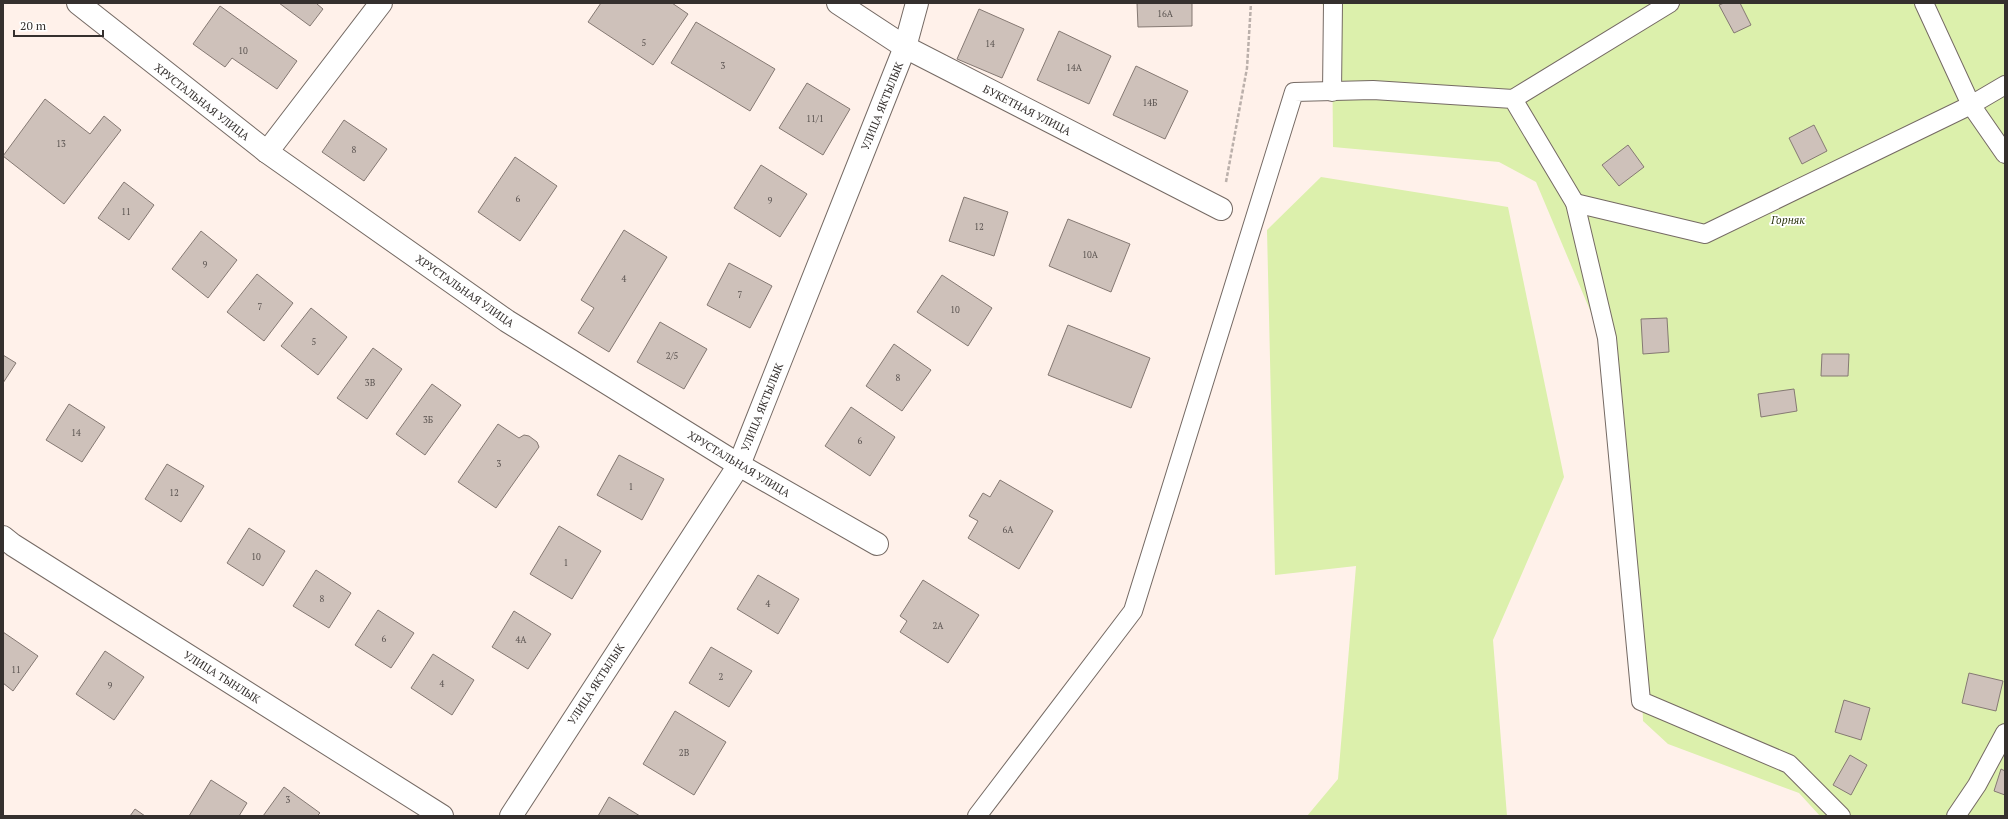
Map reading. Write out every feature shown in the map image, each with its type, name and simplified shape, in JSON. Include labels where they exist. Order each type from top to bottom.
[{"type":"street","name":"ХРУСТАЛЬНАЯ УЛИЦА","points":[[78,3],[267,152],[507,321],[738,465],[876,544]]},
{"type":"street","points":[[267,152],[382,3]]},
{"type":"street","name":"БУКЕТНАЯ УЛИЦА","points":[[838,3],[905,47],[1222,209]]},
{"type":"street","name":"УЛИЦА ЯКТЫЛЫК","points":[[511,816],[738,465],[905,47],[916,3]]},
{"type":"street","name":"УЛИЦА ТЫНЛЫК","points":[[3,537],[20,550],[442,816]]},
{"type":"lane","points":[[1332,92],[1333,3]]},
{"type":"lane","points":[[977,816],[1133,612],[1247,238],[1294,92],[1373,90],[1513,99],[1670,3]]},
{"type":"lane","points":[[1924,3],[1971,105],[2005,154]]},
{"type":"lane","points":[[1575,203],[1705,234],[1971,105],[2005,85]]},
{"type":"lane","points":[[1513,99],[1575,203],[1607,338],[1641,701],[1789,764],[1841,816]]},
{"type":"lane","points":[[1956,816],[1977,785],[2005,733]]},
{"type":"path","points":[[1222,209],[1247,68],[1251,3]]},
{"type":"green space","name":"Горняк","points":[[1322,3],[2005,3],[2005,816],[1820,816],[1799,793],[1668,744],[1643,721],[1637,570],[1616,372],[1536,182],[1499,162],[1333,147],[1332,32]]},
{"type":"green space","points":[[1321,177],[1508,207],[1564,477],[1493,640],[1507,816],[1307,816],[1338,779],[1356,566],[1275,575],[1267,230]]},
{"type":"building","points":[[279,3],[318,3],[317,4],[323,9],[310,26]]},
{"type":"building","points":[[601,3],[672,3],[688,14],[653,65],[588,22]]},
{"type":"building","points":[[1137,3],[1192,3],[1192,26],[1138,27]]},
{"type":"building","points":[[1724,3],[1740,3],[1751,25],[1734,33],[1719,5]]},
{"type":"building","points":[[220,6],[297,61],[277,89],[232,58],[225,67],[193,44]]},
{"type":"building","points":[[979,9],[1024,29],[1002,78],[957,59]]},
{"type":"building","points":[[696,22],[775,69],[750,111],[671,63]]},
{"type":"building","points":[[1059,31],[1111,56],[1089,104],[1037,80]]},
{"type":"building","points":[[1136,66],[1188,91],[1165,139],[1113,115]]},
{"type":"building","points":[[807,83],[850,109],[823,155],[779,128]]},
{"type":"building","points":[[45,99],[90,134],[104,116],[121,130],[64,204],[3,156]]},
{"type":"building","points":[[344,120],[387,149],[364,181],[322,152]]},
{"type":"building","points":[[1814,125],[1827,151],[1802,164],[1789,138]]},
{"type":"building","points":[[1628,145],[1644,167],[1619,186],[1602,165]]},
{"type":"building","points":[[515,157],[557,186],[520,241],[478,212]]},
{"type":"building","points":[[761,165],[807,194],[780,237],[734,208]]},
{"type":"building","points":[[124,182],[154,205],[129,240],[98,218]]},
{"type":"building","points":[[964,197],[1008,212],[994,256],[949,241]]},
{"type":"building","points":[[1068,219],[1130,244],[1111,292],[1049,266]]},
{"type":"building","points":[[624,230],[667,257],[609,352],[578,333],[594,308],[581,300]]},
{"type":"building","points":[[201,231],[237,260],[208,298],[172,269]]},
{"type":"building","points":[[729,263],[772,286],[750,328],[707,305]]},
{"type":"building","points":[[257,274],[293,303],[264,341],[227,312]]},
{"type":"building","points":[[942,275],[992,308],[968,346],[917,312]]},
{"type":"building","points":[[311,308],[347,337],[318,375],[281,346]]},
{"type":"building","points":[[1667,318],[1669,352],[1643,354],[1641,319]]},
{"type":"building","points":[[660,322],[707,349],[684,389],[637,362]]},
{"type":"building","points":[[1068,325],[1150,358],[1131,408],[1048,375]]},
{"type":"building","points":[[894,344],[931,370],[902,411],[866,386]]},
{"type":"building","points":[[373,348],[402,369],[367,419],[337,398]]},
{"type":"building","points":[[1822,354],[1849,354],[1848,376],[1821,376]]},
{"type":"building","points":[[3,355],[16,363],[3,383]]},
{"type":"building","points":[[432,384],[461,405],[425,455],[396,434]]},
{"type":"building","points":[[1794,389],[1797,411],[1761,417],[1758,394]]},
{"type":"building","points":[[69,404],[105,427],[82,462],[46,440]]},
{"type":"building","points":[[851,407],[895,437],[870,476],[825,446]]},
{"type":"building","points":[[498,424],[519,438],[524,435],[529,436],[537,442],[539,447],[496,508],[458,482]]},
{"type":"building","points":[[619,455],[664,479],[642,520],[597,495]]},
{"type":"building","points":[[167,464],[204,486],[181,522],[145,499]]},
{"type":"building","points":[[1000,480],[1053,511],[1019,569],[968,538],[978,521],[969,516],[983,493],[990,497]]},
{"type":"building","points":[[559,526],[601,551],[572,599],[530,574]]},
{"type":"building","points":[[249,528],[285,551],[263,586],[227,563]]},
{"type":"building","points":[[316,570],[351,593],[329,628],[293,606]]},
{"type":"building","points":[[758,575],[799,599],[778,634],[737,609]]},
{"type":"building","points":[[923,580],[979,615],[948,663],[900,632],[907,621],[900,616]]},
{"type":"building","points":[[378,610],[414,633],[391,668],[355,645]]},
{"type":"building","points":[[514,611],[551,634],[528,669],[492,647]]},
{"type":"building","points":[[3,632],[38,656],[13,691],[3,683]]},
{"type":"building","points":[[711,647],[752,671],[729,707],[689,683]]},
{"type":"building","points":[[105,651],[144,677],[114,720],[76,694]]},
{"type":"building","points":[[433,654],[474,680],[452,715],[411,688]]},
{"type":"building","points":[[1969,673],[2003,681],[1996,711],[1962,703]]},
{"type":"building","points":[[1844,700],[1870,708],[1861,740],[1835,732]]},
{"type":"building","points":[[675,711],[726,742],[694,795],[643,764]]},
{"type":"building","points":[[1850,755],[1867,765],[1851,795],[1833,785]]},
{"type":"building","points":[[2001,769],[2005,771],[2005,795],[1994,791]]},
{"type":"building","points":[[211,780],[247,803],[239,816],[189,816]]},
{"type":"building","points":[[284,787],[320,813],[317,816],[263,816]]},
{"type":"building","points":[[609,797],[640,816],[598,816]]},
{"type":"building","points":[[135,809],[145,816],[130,816]]}]
